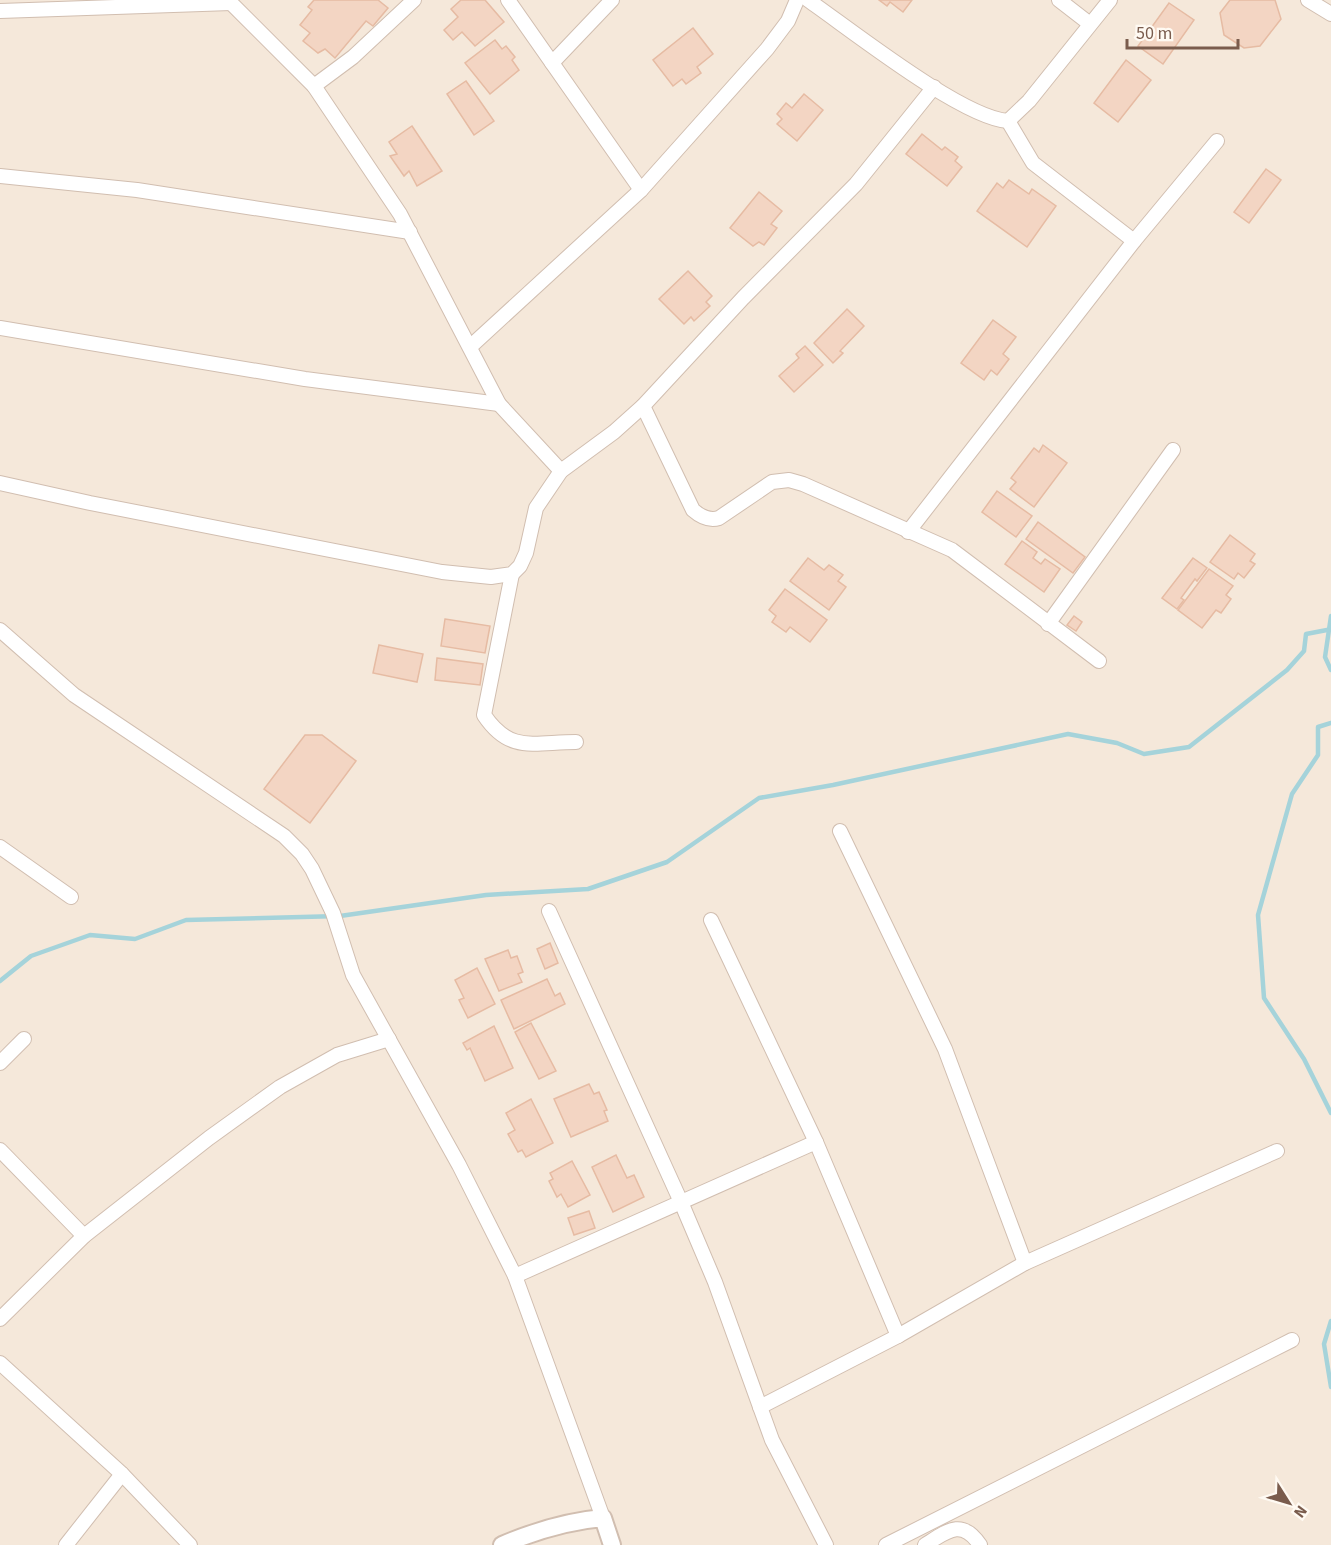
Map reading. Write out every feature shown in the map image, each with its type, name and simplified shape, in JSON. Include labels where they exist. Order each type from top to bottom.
[{"type":"street","points":[[314,86],[353,57],[414,0]]},
{"type":"street","points":[[508,0],[641,190]]},
{"type":"street","points":[[552,63],[612,0]]},
{"type":"street","points":[[471,346],[641,190],[767,49],[788,21],[797,0]]},
{"type":"street","points":[[807,0],[934,87],[981,114],[995,120],[1008,121],[1029,101],[1110,0]]},
{"type":"street","points":[[1059,0],[1090,24]]},
{"type":"street","points":[[1308,0],[1331,14]]},
{"type":"street","points":[[0,12],[230,2],[314,86],[410,232],[499,404],[561,471]]},
{"type":"street","points":[[576,742],[512,743],[493,729],[484,715],[512,574],[520,566],[526,553],[536,508],[561,471],[614,432],[643,406],[743,298],[856,184],[934,87]]},
{"type":"street","points":[[1008,121],[1033,163],[1134,241]]},
{"type":"street","points":[[908,532],[1134,241],[1217,141]]},
{"type":"street","points":[[0,176],[137,190],[410,232]]},
{"type":"street","points":[[0,328],[304,379],[499,404]]},
{"type":"street","points":[[643,406],[693,510],[700,516],[709,519],[719,518],[772,482],[789,480],[952,550],[1099,661]]},
{"type":"street","points":[[1048,624],[1173,450]]},
{"type":"street","points":[[0,483],[90,503],[442,572],[491,577],[512,574]]},
{"type":"street","points":[[0,630],[74,695],[284,836],[302,854],[334,917],[353,975],[459,1165],[515,1276],[612,1545]]},
{"type":"street","points":[[840,831],[945,1048],[1026,1263]]},
{"type":"street","points":[[0,847],[71,897]]},
{"type":"street","points":[[549,911],[715,1282],[772,1440],[826,1545]]},
{"type":"street","points":[[711,920],[816,1142],[898,1336]]},
{"type":"street","points":[[0,1063],[24,1039]]},
{"type":"street","points":[[0,1319],[84,1236],[209,1138],[280,1087],[337,1055],[389,1039]]},
{"type":"street","points":[[515,1276],[816,1142]]},
{"type":"street","points":[[0,1150],[84,1236]]},
{"type":"street","points":[[760,1407],[898,1336],[1026,1263],[1276,1151]]},
{"type":"street","points":[[892,1542],[1292,1340]]},
{"type":"street","points":[[0,1363],[122,1474],[190,1545]]},
{"type":"street","points":[[66,1545],[122,1474]]},
{"type":"street","points":[[501,1545],[531,1532],[573,1521],[603,1518]]},
{"type":"street","points":[[892,1542],[923,1545],[946,1531],[956,1528],[966,1531],[980,1545]]},
{"type":"shaded area","points":[[0,0],[1331,0],[1331,1545],[0,1545]]},
{"type":"building","points":[[314,0],[378,0],[388,8],[373,26],[366,21],[335,58],[325,49],[318,53],[303,41],[310,33],[300,25],[312,10],[308,7]]},
{"type":"building","points":[[461,0],[485,0],[504,22],[475,46],[462,32],[453,40],[444,30],[458,17],[451,9]]},
{"type":"building","points":[[879,0],[912,0],[903,12],[890,2],[887,6]]},
{"type":"building","points":[[1230,0],[1275,0],[1281,19],[1260,46],[1244,48],[1224,35],[1220,13]]},
{"type":"building","points":[[1169,3],[1194,20],[1163,64],[1138,46]]},
{"type":"building","points":[[693,28],[713,54],[697,67],[701,73],[686,84],[682,79],[673,86],[653,60]]},
{"type":"building","points":[[495,40],[502,49],[506,46],[515,57],[512,60],[519,70],[490,94],[465,63]]},
{"type":"building","points":[[1126,60],[1151,80],[1118,122],[1094,103]]},
{"type":"building","points":[[466,81],[494,121],[474,135],[447,94]]},
{"type":"building","points":[[804,94],[823,110],[797,141],[777,124],[782,119],[777,114],[786,103],[792,108]]},
{"type":"building","points":[[412,126],[442,171],[417,186],[409,171],[404,176],[390,156],[397,154],[389,142]]},
{"type":"building","points":[[922,134],[942,150],[945,147],[958,157],[955,161],[962,167],[947,186],[906,154]]},
{"type":"building","points":[[1266,169],[1281,180],[1249,223],[1234,212]]},
{"type":"building","points":[[1009,180],[1029,194],[1032,189],[1056,206],[1027,247],[977,211],[997,183],[1003,188]]},
{"type":"building","points":[[759,192],[782,211],[771,224],[777,228],[764,245],[759,242],[753,246],[730,228]]},
{"type":"building","points":[[688,271],[712,296],[706,302],[710,306],[694,321],[691,317],[684,324],[659,299]]},
{"type":"building","points":[[847,309],[864,326],[840,351],[843,353],[833,363],[814,343]]},
{"type":"building","points":[[993,320],[1016,337],[1003,354],[1009,359],[997,375],[991,370],[984,380],[961,363]]},
{"type":"building","points":[[805,346],[823,365],[794,392],[779,376],[799,358],[796,354]]},
{"type":"building","points":[[1043,445],[1067,463],[1034,507],[1010,489],[1016,482],[1011,478],[1034,448],[1039,452]]},
{"type":"building","points":[[997,491],[1032,516],[1016,537],[982,512]]},
{"type":"building","points":[[1038,522],[1085,557],[1073,573],[1026,539]]},
{"type":"building","points":[[1230,535],[1255,554],[1250,561],[1255,564],[1244,578],[1238,573],[1234,579],[1210,562]]},
{"type":"building","points":[[1022,541],[1037,552],[1033,558],[1041,564],[1045,559],[1060,569],[1044,592],[1005,564]]},
{"type":"building","points":[[808,558],[824,570],[829,565],[843,575],[838,581],[846,587],[829,610],[790,581]]},
{"type":"building","points":[[1193,558],[1207,568],[1197,581],[1195,579],[1181,598],[1184,600],[1177,609],[1162,598]]},
{"type":"building","points":[[1209,569],[1233,586],[1226,595],[1231,599],[1221,613],[1216,610],[1202,628],[1178,610]]},
{"type":"building","points":[[785,589],[827,620],[810,642],[790,627],[786,632],[772,622],[776,616],[769,610]]},
{"type":"building","points":[[1074,616],[1082,622],[1076,631],[1067,625]]},
{"type":"building","points":[[445,619],[490,626],[485,653],[441,646]]},
{"type":"building","points":[[379,645],[423,654],[417,682],[373,673]]},
{"type":"building","points":[[437,658],[483,664],[480,685],[435,680]]},
{"type":"building","points":[[305,735],[322,735],[356,761],[310,823],[264,789]]},
{"type":"building","points":[[550,943],[558,963],[545,969],[537,949]]},
{"type":"building","points":[[508,950],[511,958],[517,956],[523,972],[518,974],[522,982],[499,991],[485,959]]},
{"type":"building","points":[[477,968],[495,1004],[468,1018],[459,1000],[464,998],[455,980]]},
{"type":"building","points":[[547,979],[555,996],[560,993],[565,1004],[514,1029],[501,1000]]},
{"type":"building","points":[[531,1023],[556,1071],[539,1079],[515,1032]]},
{"type":"building","points":[[494,1026],[513,1068],[485,1081],[470,1048],[467,1050],[463,1043]]},
{"type":"building","points":[[589,1084],[594,1094],[599,1092],[607,1110],[604,1111],[608,1121],[571,1137],[554,1099]]},
{"type":"building","points":[[531,1099],[553,1143],[526,1157],[522,1150],[518,1152],[508,1134],[515,1130],[506,1113]]},
{"type":"building","points":[[616,1155],[627,1178],[634,1175],[644,1197],[613,1212],[592,1167]]},
{"type":"building","points":[[572,1161],[590,1195],[568,1207],[561,1194],[557,1197],[549,1181],[553,1179],[550,1173]]},
{"type":"building","points":[[589,1211],[595,1228],[574,1235],[568,1218]]},
{"type":"waterway","points":[[1331,616],[1325,657],[1331,670]]},
{"type":"waterway","points":[[0,981],[31,956],[90,935],[135,939],[186,920],[340,916],[486,895],[588,889],[667,862],[759,798],[833,785],[1068,734],[1117,743],[1144,754],[1189,747],[1287,670],[1304,651],[1306,634],[1327,630]]},
{"type":"waterway","points":[[1331,723],[1318,727],[1318,755],[1292,794],[1258,915],[1264,998],[1304,1059],[1331,1113]]},
{"type":"waterway","points":[[1331,1321],[1324,1344],[1331,1387]]}]
